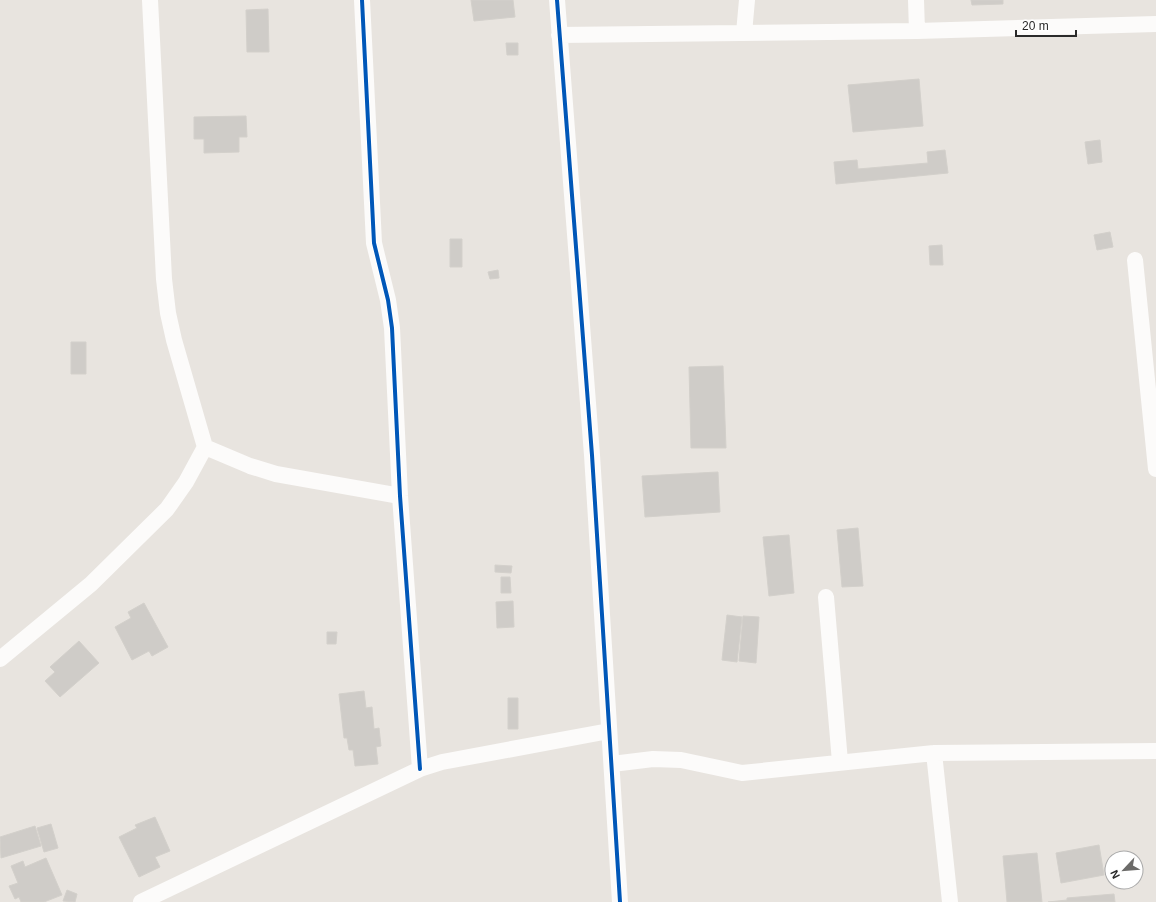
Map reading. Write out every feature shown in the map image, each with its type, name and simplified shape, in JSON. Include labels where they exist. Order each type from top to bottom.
[{"type":"street","points":[[0,659],[91,584],[167,509],[186,482],[205,447],[174,340],[167,306],[164,279],[150,0]]},
{"type":"street","points":[[362,0],[374,243],[388,300],[392,328],[400,496],[420,769]]},
{"type":"street","points":[[557,0],[592,455],[620,902]]},
{"type":"street","points":[[744,33],[747,0]]},
{"type":"street","points":[[916,0],[917,31]]},
{"type":"street","points":[[559,36],[917,31],[1156,24]]},
{"type":"street","points":[[1135,260],[1156,469]]},
{"type":"street","points":[[205,447],[250,466],[276,474],[400,496]]},
{"type":"street","points":[[826,597],[840,762]]},
{"type":"street","points":[[142,902],[420,769],[442,762],[609,731]]},
{"type":"street","points":[[612,764],[653,759],[681,760],[742,773],[934,753],[1156,751]]},
{"type":"street","points":[[934,753],[950,902]]},
{"type":"building","points":[[471,0],[513,0],[515,17],[474,21]]},
{"type":"building","points":[[971,0],[1003,0],[1003,4],[972,5]]},
{"type":"building","points":[[268,9],[269,52],[247,52],[246,10]]},
{"type":"building","points":[[506,43],[518,43],[518,55],[507,55]]},
{"type":"building","points":[[919,79],[923,126],[853,132],[848,85]]},
{"type":"building","points":[[246,116],[247,137],[239,137],[239,152],[204,153],[204,139],[194,139],[194,117]]},
{"type":"building","points":[[1100,140],[1102,162],[1088,164],[1085,142]]},
{"type":"building","points":[[945,150],[948,173],[836,184],[834,162],[857,160],[858,169],[928,163],[927,152]]},
{"type":"building","points":[[1110,232],[1113,247],[1097,250],[1094,235]]},
{"type":"building","points":[[450,239],[462,239],[462,267],[450,267]]},
{"type":"building","points":[[942,245],[943,265],[930,265],[929,246]]},
{"type":"building","points":[[498,270],[499,278],[490,279],[488,272]]},
{"type":"building","points":[[71,342],[86,342],[86,374],[71,374]]},
{"type":"building","points":[[723,366],[726,448],[691,448],[689,367]]},
{"type":"building","points":[[718,472],[720,512],[645,517],[642,476]]},
{"type":"building","points":[[858,528],[863,586],[842,587],[837,530]]},
{"type":"building","points":[[789,535],[794,593],[769,596],[763,537]]},
{"type":"building","points":[[495,565],[512,566],[511,573],[495,572]]},
{"type":"building","points":[[501,577],[510,577],[511,593],[501,593]]},
{"type":"building","points":[[513,601],[514,627],[497,628],[496,602]]},
{"type":"building","points":[[144,603],[168,647],[152,656],[149,651],[132,660],[115,627],[131,618],[128,612]]},
{"type":"building","points":[[727,615],[742,617],[737,662],[722,660]]},
{"type":"building","points":[[743,616],[759,617],[756,663],[739,661]]},
{"type":"building","points":[[327,632],[337,632],[336,644],[327,644]]},
{"type":"building","points":[[79,641],[99,663],[60,697],[45,681],[55,672],[50,667]]},
{"type":"building","points":[[364,691],[366,708],[372,707],[374,729],[379,728],[381,746],[376,747],[378,764],[355,766],[353,750],[349,750],[347,738],[344,738],[339,694]]},
{"type":"building","points":[[508,698],[518,698],[518,729],[508,729]]},
{"type":"building","points":[[155,817],[170,851],[155,857],[160,867],[139,877],[119,837],[137,828],[135,825]]},
{"type":"building","points":[[51,824],[58,848],[44,852],[37,828]]},
{"type":"building","points":[[35,826],[41,846],[1,858],[0,837]]},
{"type":"building","points":[[1099,845],[1104,875],[1061,883],[1056,853]]},
{"type":"building","points":[[1037,853],[1042,902],[1007,902],[1003,856]]},
{"type":"building","points":[[46,858],[62,895],[44,902],[21,902],[19,897],[15,899],[9,886],[18,883],[11,866],[23,861],[25,867]]},
{"type":"building","points":[[67,890],[77,894],[75,902],[63,901]]},
{"type":"building","points":[[1114,894],[1115,902],[1048,902],[1067,900],[1067,898]]},
{"type":"cycle path","points":[[362,0],[374,243],[388,300],[392,328],[400,496],[420,769]]},
{"type":"cycle path","points":[[557,0],[592,455],[620,902]]}]
